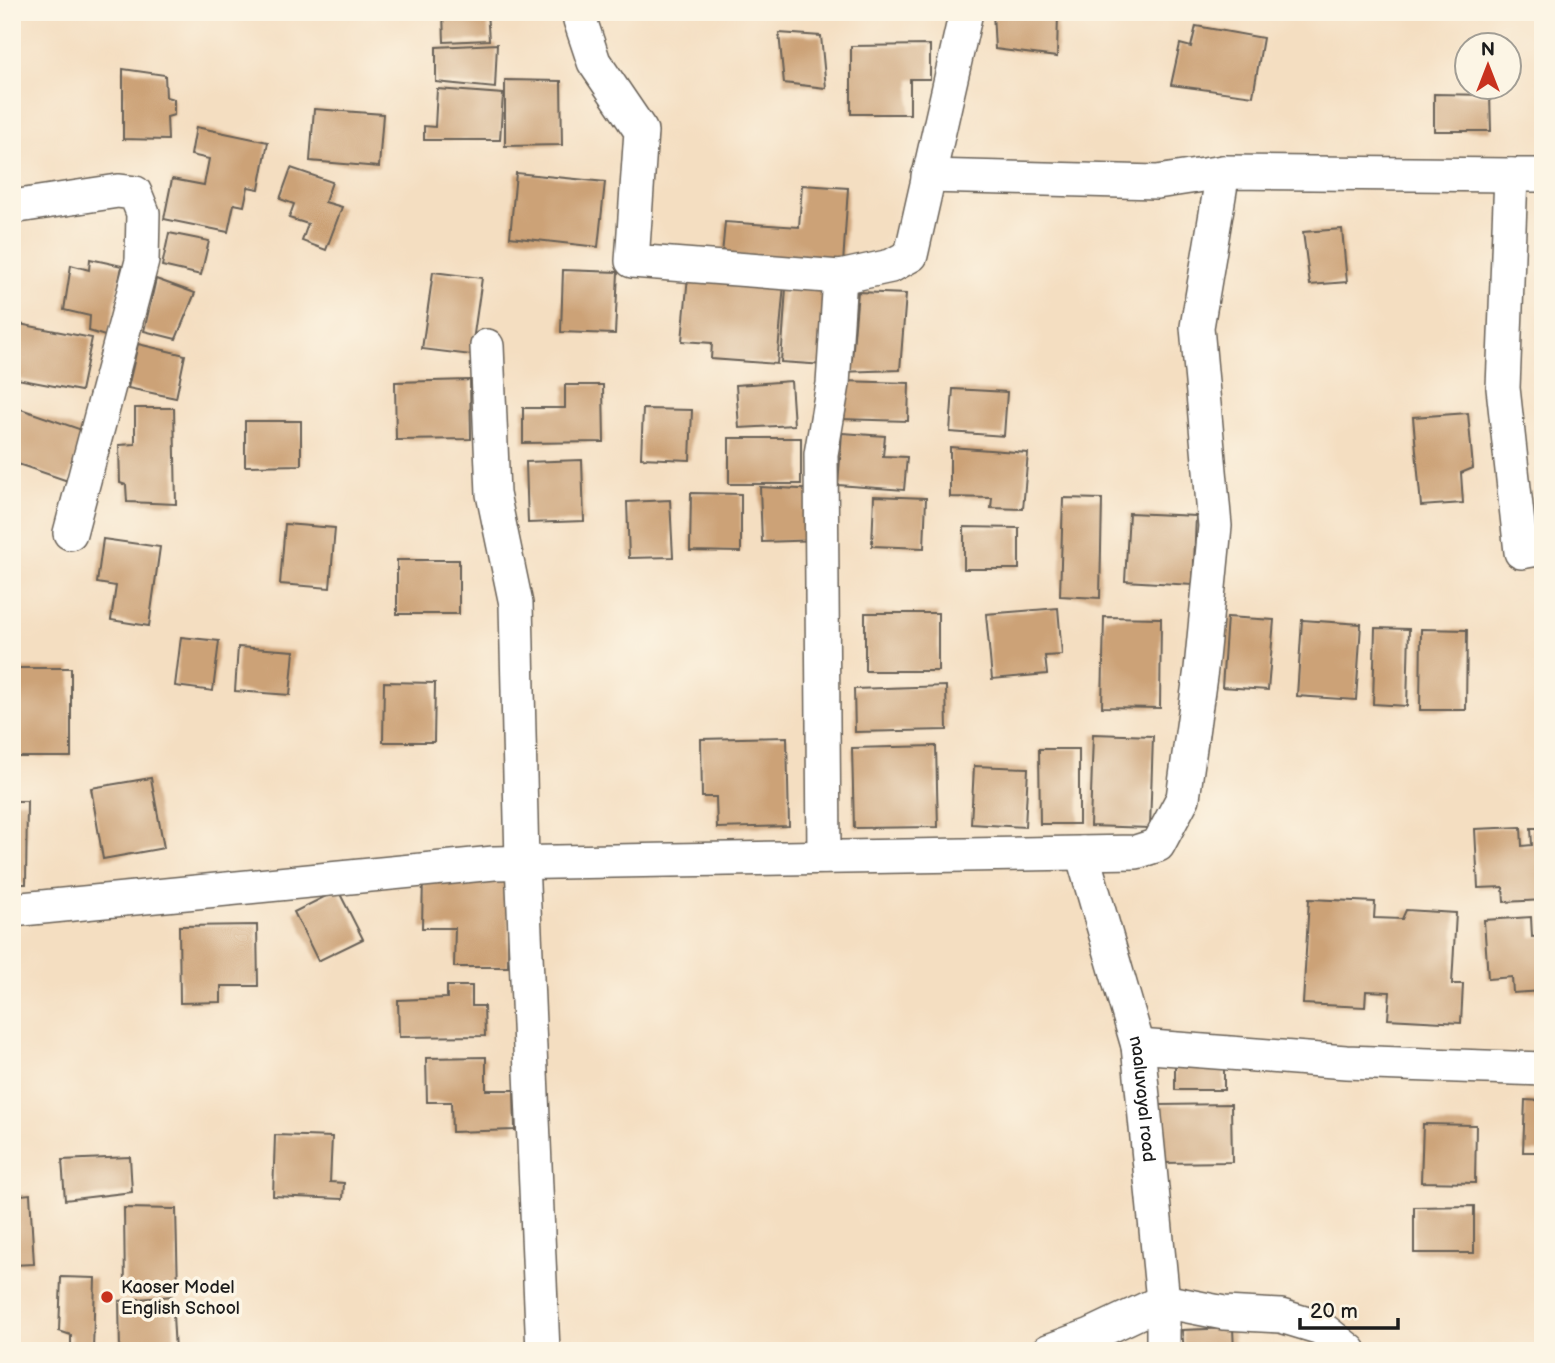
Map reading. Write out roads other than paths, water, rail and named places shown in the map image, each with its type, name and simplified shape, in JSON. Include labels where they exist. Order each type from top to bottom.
[{"type":"street","points":[[580,12],[580,20],[594,62],[641,131],[632,261],[840,277],[891,266],[911,255],[966,12]]},
{"type":"street","points":[[928,176],[1157,182],[1223,172],[1527,175],[1503,387],[1521,552],[1543,548]]},
{"type":"street","points":[[12,910],[494,863],[1136,852],[1158,845],[1183,798],[1201,669],[1215,526],[1197,327],[1223,172]]},
{"type":"street","points":[[12,207],[118,191],[135,193],[143,213],[142,261],[70,533]]},
{"type":"street","points":[[824,857],[821,453],[833,384],[840,277]]},
{"type":"street","points":[[487,345],[492,494],[516,604],[522,862],[543,1351]]},
{"type":"street","name":"naaluvayal road","points":[[1082,853],[1138,1046],[1163,1301],[1163,1351]]},
{"type":"street","points":[[1138,1046],[1346,1062],[1543,1069]]},
{"type":"street","points":[[1048,1351],[1091,1335],[1163,1301],[1224,1313],[1281,1317],[1321,1328],[1350,1351]]},
{"type":"place","name":"Kaoser Model English School","points":[[107,1297]]}]
